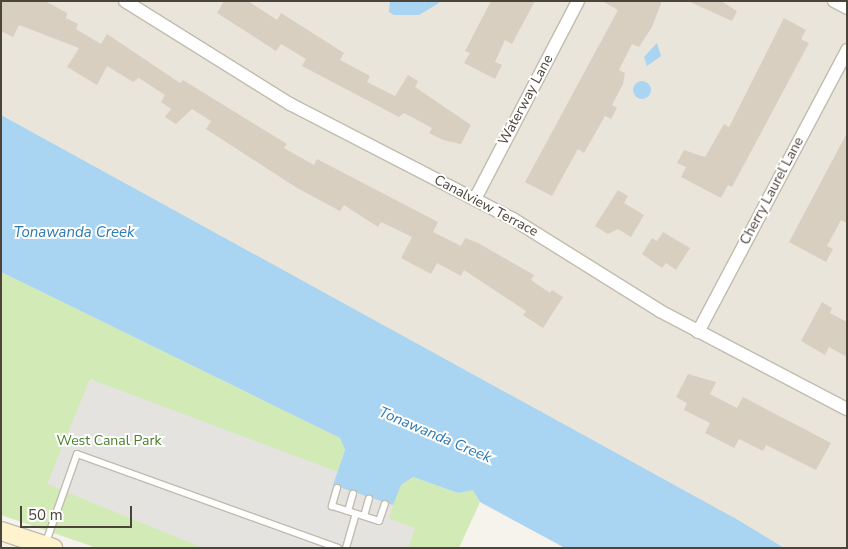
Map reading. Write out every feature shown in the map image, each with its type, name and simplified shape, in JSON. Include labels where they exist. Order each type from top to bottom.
[{"type":"street","name":"Canalview Terrace","points":[[125,1],[283,100],[475,198],[698,332],[847,409]]},
{"type":"street","name":"Waterway Lane","points":[[475,198],[578,1]]},
{"type":"street","points":[[834,1],[847,8]]},
{"type":"street","name":"Cherry Laurel Lane","points":[[698,332],[847,50]]},
{"type":"street","points":[[1,531],[49,546]]},
{"type":"lane","points":[[49,546],[77,454],[338,548]]},
{"type":"lane","points":[[338,488],[332,506],[379,521],[385,504]]},
{"type":"lane","points":[[348,511],[353,494]]},
{"type":"lane","points":[[364,516],[369,499]]},
{"type":"lane","points":[[346,548],[356,514]]},
{"type":"shaded area","points":[[1,1],[847,1],[847,548],[784,548],[1,115]]},
{"type":"shaded area","points":[[90,379],[338,472],[333,485],[393,505],[389,519],[415,528],[408,548],[203,548],[47,484]]},
{"type":"green space","name":"West Canal Park","points":[[1,272],[340,438],[345,450],[333,485],[401,485],[413,477],[458,493],[473,489],[480,502],[459,548],[97,548],[1,515]]},
{"type":"water","points":[[390,1],[439,1],[439,3],[419,15],[394,15],[389,12]]},
{"type":"water","points":[[657,43],[661,56],[647,66],[644,57]]},
{"type":"water","points":[[642,81],[650,86],[651,90],[646,98],[642,99],[634,94],[633,90],[638,82]]},
{"type":"water","name":"Tonawanda Creek","points":[[1,115],[738,520],[784,548],[565,548],[480,502],[473,490],[458,493],[413,477],[401,485],[393,505],[333,485],[345,450],[340,438],[1,272]]},
{"type":"building","points":[[1,1],[45,1],[67,13],[66,18],[78,24],[76,29],[101,44],[107,34],[180,83],[183,80],[287,144],[284,148],[314,165],[317,159],[438,222],[433,232],[461,246],[465,238],[478,243],[534,275],[531,280],[550,293],[552,290],[563,297],[543,328],[523,315],[526,311],[464,270],[461,276],[437,263],[431,274],[401,258],[412,237],[381,222],[378,227],[344,205],[340,211],[297,188],[206,129],[211,121],[192,109],[176,124],[165,117],[171,109],[161,102],[165,95],[139,78],[133,82],[107,66],[97,85],[67,67],[79,48],[19,25],[13,37],[1,31]]},
{"type":"building","points":[[224,1],[248,1],[277,20],[281,13],[344,53],[340,60],[370,76],[367,82],[395,96],[408,75],[418,81],[415,87],[471,125],[461,144],[443,140],[429,133],[432,128],[404,113],[399,117],[302,66],[306,59],[281,44],[276,51],[217,13]]},
{"type":"building","points":[[491,1],[535,1],[512,44],[505,40],[495,62],[502,65],[495,79],[464,63],[470,53],[465,51]]},
{"type":"building","points":[[602,1],[662,1],[652,27],[639,47],[632,44],[619,70],[625,73],[623,84],[612,105],[617,108],[611,119],[605,116],[584,153],[578,149],[552,196],[525,182],[618,10]]},
{"type":"building","points":[[688,1],[721,1],[737,11],[732,21]]},
{"type":"building","points":[[784,18],[806,30],[801,39],[809,43],[732,187],[728,185],[721,198],[681,177],[686,167],[677,163],[684,150],[705,157],[724,124],[729,127]]},
{"type":"building","points":[[847,133],[847,223],[841,220],[827,246],[833,249],[826,262],[789,242]]},
{"type":"building","points":[[618,190],[628,196],[624,203],[644,215],[631,237],[618,229],[608,234],[595,226]]},
{"type":"building","points":[[663,232],[690,248],[676,270],[666,263],[662,268],[642,254],[652,238],[657,241]]},
{"type":"building","points":[[822,302],[832,308],[830,313],[847,322],[847,357],[829,347],[825,355],[801,341]]},
{"type":"building","points":[[688,374],[716,382],[710,394],[737,408],[743,397],[831,443],[816,470],[766,445],[763,451],[739,439],[734,448],[705,433],[710,423],[684,410],[687,403],[676,397]]}]
